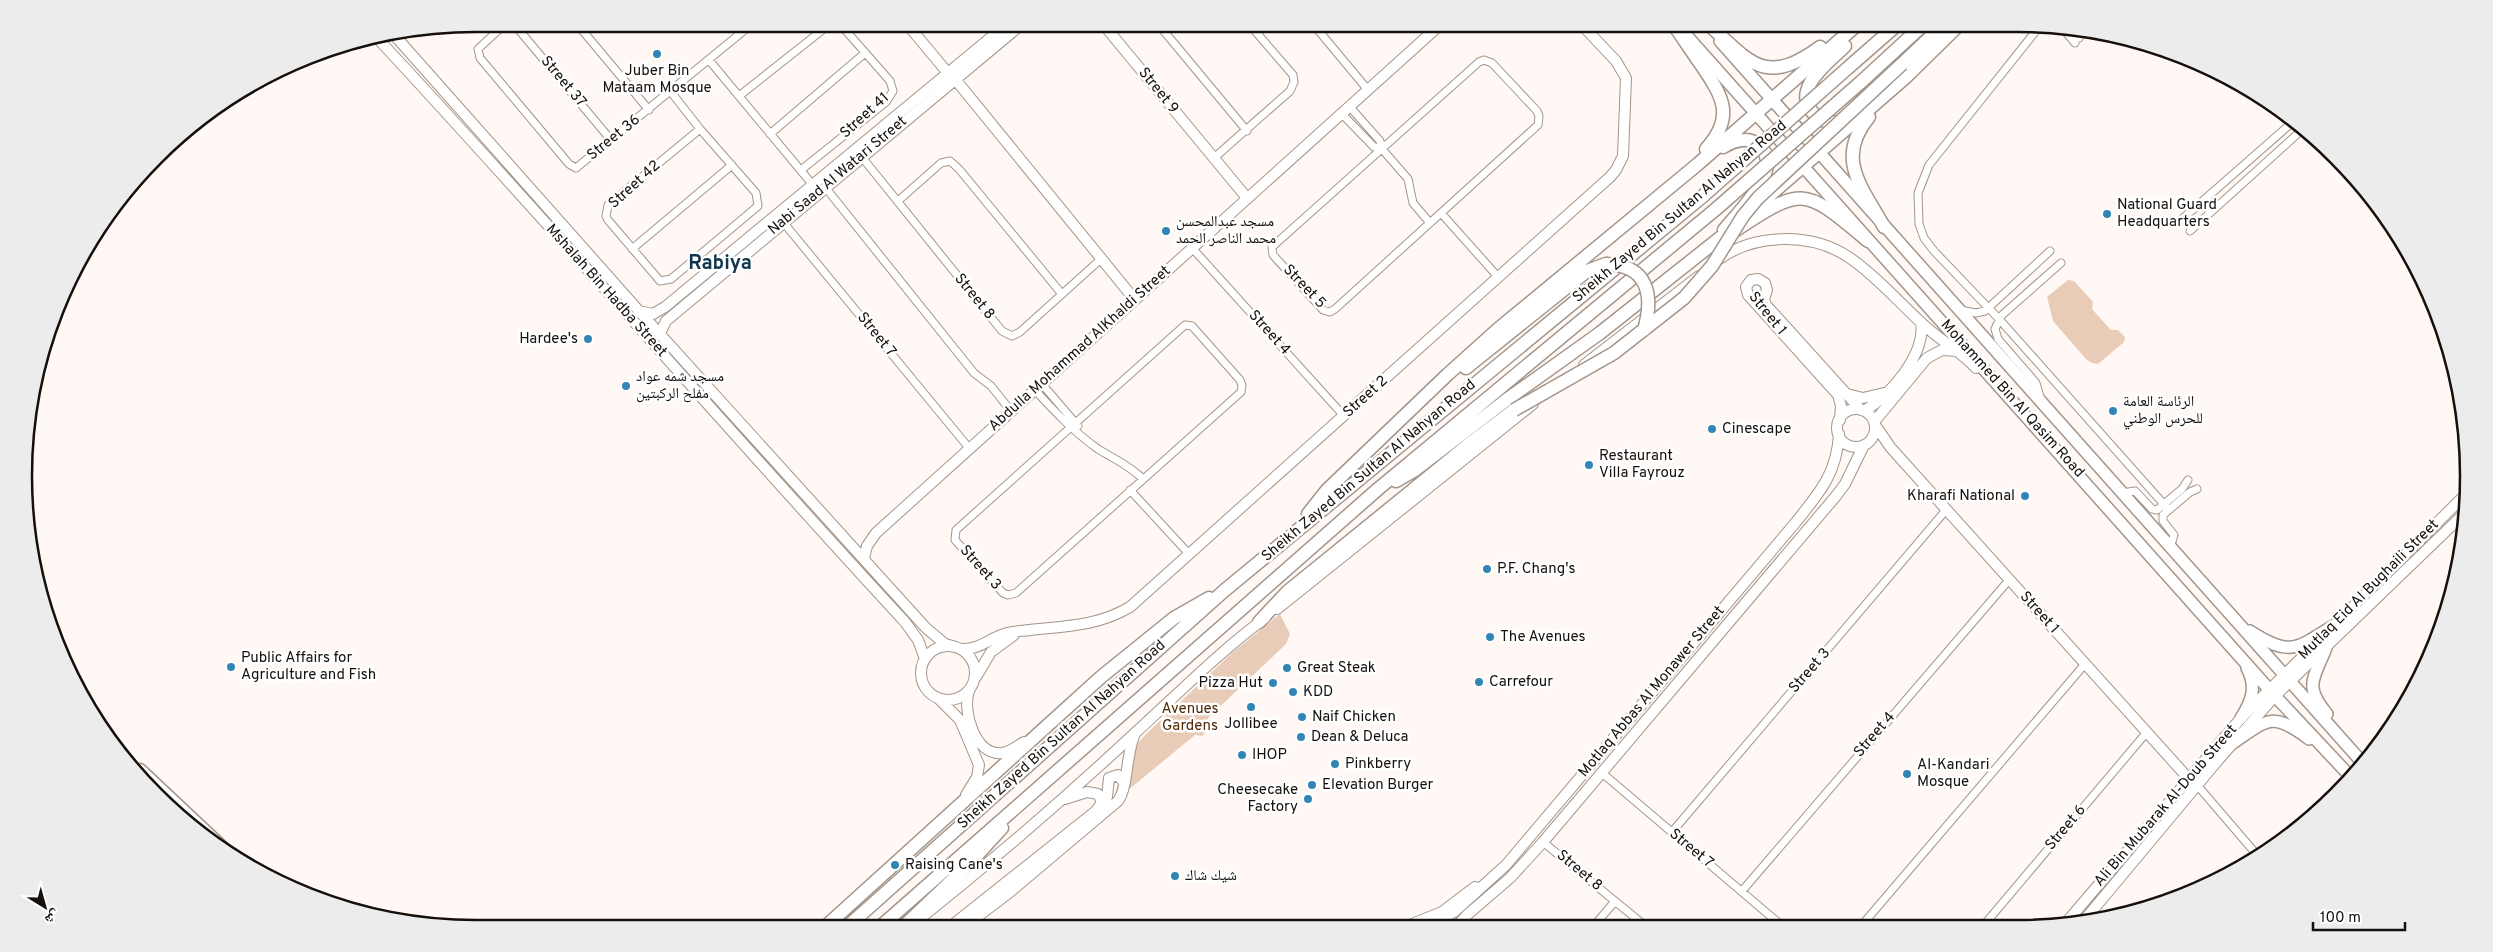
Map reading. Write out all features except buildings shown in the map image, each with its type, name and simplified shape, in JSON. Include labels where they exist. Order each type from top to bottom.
[{"type":"highway","points":[[1620,228],[1706,148],[1722,124],[1724,108],[1720,92],[1679,32]]},
{"type":"highway","points":[[1715,32],[1747,60],[1770,69],[1781,68],[1801,61],[1842,32]]},
{"type":"highway","points":[[1298,529],[1327,490],[1470,354],[1698,164],[1849,32]]},
{"type":"highway","points":[[1858,32],[1816,75],[1805,94],[1806,102],[1814,115],[1831,123],[1851,120],[1867,112]]},
{"type":"highway","name":"Sheikh Zayed Bin Sultan Al Nahyan Road","points":[[855,920],[1225,590],[1703,196],[1889,32]]},
{"type":"highway","name":"Sheikh Zayed Bin Sultan Al Nahyan Road","points":[[888,920],[1378,489],[1716,209],[1915,32]]},
{"type":"highway","points":[[1259,622],[1287,592],[1486,430],[1553,386],[1604,360],[1644,330],[1697,285],[1758,198],[1936,32]]},
{"type":"highway","points":[[1378,489],[1415,470],[1505,401],[1600,333],[1712,246],[1867,112],[1952,32]]},
{"type":"highway","points":[[1884,227],[1855,174],[1851,155],[1853,144],[1863,124],[1906,77]]},
{"type":"highway","points":[[1698,164],[1727,145],[1740,140],[1757,144],[1764,151],[1768,162],[1767,172],[1762,181],[1712,246]]},
{"type":"highway","points":[[1712,246],[1777,203],[1798,198],[1808,198],[1825,206],[1868,241]]},
{"type":"highway","points":[[1374,447],[1479,357],[1587,270],[1606,264],[1625,266],[1641,278],[1646,286],[1650,306],[1644,330]]},
{"type":"highway","points":[[833,920],[1049,724],[1154,632],[1197,603],[1225,590]]},
{"type":"highway","points":[[911,920],[970,864],[1035,790]]},
{"type":"main road","name":"Mohammed Bin Al Qasim Road","points":[[1681,32],[2026,414],[2272,692],[2346,772]]},
{"type":"main road","name":"Mohammed Bin Al Qasim Road","points":[[1713,32],[1819,154],[2041,400],[2286,679],[2358,758]]},
{"type":"main road","points":[[1995,335],[1996,351]]},
{"type":"main road","points":[[1974,356],[2003,378],[2048,427],[2055,428],[2057,419]]},
{"type":"main road","points":[[2074,468],[2075,459],[2082,459],[2131,513],[2147,521]]},
{"type":"main road","points":[[2238,624],[2269,644],[2283,648],[2304,644],[2333,626]]},
{"type":"main road","points":[[2326,648],[2311,684],[2313,693],[2320,705],[2361,755]]},
{"type":"main road","points":[[2238,654],[2252,679],[2254,689],[2241,718]]},
{"type":"main road","points":[[2233,743],[2259,725],[2274,721],[2288,724],[2326,749]]},
{"type":"street","name":"Street 36","points":[[495,32],[478,49],[480,58],[569,164],[576,168],[671,92],[742,32]]},
{"type":"street","name":"Street 37","points":[[521,32],[611,140]]},
{"type":"street","points":[[584,32],[649,110]]},
{"type":"street","points":[[739,96],[820,32]]},
{"type":"street","name":"Street 41","points":[[801,170],[890,98],[893,91],[892,85],[847,32]]},
{"type":"street","points":[[914,32],[947,72]]},
{"type":"street","name":"Nabi Saad Al Watari Street","points":[[639,311],[653,314],[665,307],[947,72],[1002,32]]},
{"type":"street","name":"Nabi Saad Al Watari Street","points":[[660,333],[666,321],[955,79],[1002,32]]},
{"type":"street","name":"Street 9","points":[[1110,32],[1248,198]]},
{"type":"street","points":[[1165,32],[1247,130]]},
{"type":"street","points":[[1214,158],[1290,91],[1294,82],[1293,75],[1256,32]]},
{"type":"street","points":[[1320,32],[1368,90]]},
{"type":"street","name":"Abdulla Mohammad AlKhaldi Street","points":[[864,558],[867,546],[876,534],[969,448],[1193,249],[1432,32]]},
{"type":"street","name":"Street 2","points":[[957,648],[978,648],[1001,635],[1085,625],[1114,616],[1130,607],[1499,278],[1616,170],[1624,148],[1626,78],[1616,61],[1589,32]]},
{"type":"street","points":[[2035,33],[1929,165],[1920,186],[1919,208],[1931,244],[2167,507]]},
{"type":"street","points":[[1919,208],[1924,187],[1933,167],[2040,33]]},
{"type":"street","name":"Mshalah Bin Hadba Street","points":[[398,39],[639,311],[849,540],[926,628],[945,644],[957,648]]},
{"type":"street","name":"Mshalah Bin Hadba Street","points":[[382,43],[905,622],[918,640],[925,659]]},
{"type":"street","points":[[770,134],[866,53]]},
{"type":"street","points":[[405,67],[409,69],[414,68],[416,59]]},
{"type":"street","points":[[709,60],[812,184]]},
{"type":"street","name":"Street 5","points":[[1482,61],[1492,64],[1536,110],[1540,120],[1536,127],[1441,213],[1330,312],[1323,310],[1273,255],[1274,245],[1482,61]]},
{"type":"street","points":[[955,79],[1135,300]]},
{"type":"street","name":"Street 42","points":[[671,92],[700,129],[756,193],[758,206],[755,211],[665,282],[656,278],[606,216],[608,205],[700,129]]},
{"type":"street","points":[[1346,110],[1374,147],[1382,149],[1408,179],[1414,203],[1430,223]]},
{"type":"street","points":[[2181,220],[2288,126],[2296,136]]},
{"type":"street","points":[[2190,231],[2298,134]]},
{"type":"street","name":"Street 8","points":[[861,156],[1002,331],[1008,335],[1012,336],[1020,332],[1102,259]]},
{"type":"street","points":[[898,202],[941,163],[950,161],[959,169],[1062,293]]},
{"type":"street","points":[[2248,161],[2257,171]]},
{"type":"street","points":[[632,249],[732,166]]},
{"type":"street","points":[[824,187],[974,373],[991,386],[1011,411]]},
{"type":"street","points":[[1441,213],[1499,278]]},
{"type":"street","name":"Street 7","points":[[783,222],[969,448]]},
{"type":"street","points":[[919,920],[1060,801],[1224,650],[1317,578],[1470,454],[1730,251],[1740,246],[1765,241],[1795,240],[1837,251],[1855,262],[1921,322],[1959,351],[2006,401],[2026,414]]},
{"type":"street","points":[[736,247],[736,254],[743,256]]},
{"type":"street","name":"Street 4","points":[[1193,249],[1344,416]]},
{"type":"street","points":[[1959,309],[1976,314],[2003,295],[2050,251]]},
{"type":"street","points":[[2041,400],[2036,383],[1995,335],[1995,326],[1998,319],[2061,263]]},
{"type":"street","name":"Street 1","points":[[1840,420],[1841,406],[1838,395],[1748,295],[1746,287],[1751,280],[1758,279],[1765,283],[1767,290],[1764,300],[1766,305],[1846,394],[1863,410]]},
{"type":"street","points":[[2003,295],[2013,306]]},
{"type":"street","points":[[1891,448],[1866,444],[1848,445],[1838,434],[1840,420],[1851,410],[1863,410],[1887,392],[1916,356],[1922,340],[1921,322]]},
{"type":"street","name":"Street 3","points":[[1184,326],[1192,326],[1241,382],[1242,390],[1016,593],[1008,595],[1001,592],[955,540],[954,532],[1070,428],[1184,326]]},
{"type":"street","points":[[1866,444],[1874,435],[1875,424],[1926,358],[1942,350],[1959,351]]},
{"type":"street","points":[[681,375],[688,374],[690,366]]},
{"type":"street","points":[[694,390],[696,383],[706,383]]},
{"type":"street","points":[[1038,387],[1076,422],[1081,434]]},
{"type":"street","points":[[1038,387],[1070,428],[1081,434],[1098,448],[1126,464],[1143,479]]},
{"type":"street","points":[[1846,394],[1863,398],[1887,392]]},
{"type":"street","points":[[1863,410],[1875,424]]},
{"type":"street","name":"Street 1","points":[[1875,424],[1891,448],[2188,778]]},
{"type":"street","name":"Motlaq Abbas Al Monawer Street","points":[[1440,920],[1454,912],[1506,864],[1816,498],[1836,461],[1838,434]]},
{"type":"street","name":"Motlaq Abbas Al Monawer Street","points":[[1462,920],[1510,878],[1543,842],[1836,496],[1866,444]]},
{"type":"street","points":[[1836,461],[1846,457],[1853,466]]},
{"type":"street","points":[[2170,548],[2174,535],[2162,518],[2167,507],[2185,487],[2188,480]]},
{"type":"street","points":[[2122,493],[2135,491],[2155,510],[2167,507],[2197,489]]},
{"type":"street","points":[[1130,490],[1190,555]]},
{"type":"street","name":"Mutlaq Eid Al Bughaili Street","points":[[2286,679],[2333,626],[2460,500]]},
{"type":"street","points":[[2436,541],[2433,535],[2434,532],[2460,506]]},
{"type":"street","name":"Street 3","points":[[1672,832],[1946,510]]},
{"type":"street","name":"Mutlaq Eid Al Bughaili Street","points":[[2272,692],[2326,648],[2459,519]]},
{"type":"street","name":"Abdulla Mohammad AlKhaldi Street","points":[[849,540],[862,541],[876,534]]},
{"type":"street","name":"Street 4","points":[[1742,891],[2009,580]]},
{"type":"street","name":"Street 2","points":[[974,679],[991,652],[1019,632]]},
{"type":"street","points":[[949,815],[975,782],[978,765],[960,720],[939,699],[932,695],[922,682],[921,674],[925,659],[937,648],[957,648],[971,659],[974,665],[974,679],[966,701],[968,716],[979,741],[989,750],[995,752],[1008,751],[1049,724]]},
{"type":"street","points":[[1866,920],[2085,664]]},
{"type":"street","points":[[939,699],[958,698],[969,691]]},
{"type":"street","name":"Ali Bin Mubarak Al-Doub Street","points":[[2071,916],[2241,718],[2272,692]]},
{"type":"street","name":"Ali Bin Mubarak Al-Doub Street","points":[[2089,914],[2233,743],[2272,692]]},
{"type":"street","name":"Street 6","points":[[1988,920],[2147,732]]},
{"type":"street","points":[[973,920],[1010,892],[1116,803],[1122,794],[1128,754],[1135,733]]},
{"type":"street","name":"Street 7","points":[[1601,772],[1775,920]]},
{"type":"street","points":[[959,920],[1106,802],[1109,778],[1118,775],[1124,782]]},
{"type":"street","points":[[2197,785],[2254,851]]},
{"type":"street","points":[[1060,801],[1083,792],[1096,792],[1102,800],[1101,805],[1096,811]]},
{"type":"street","name":"Street 8","points":[[1543,842],[1638,920]]},
{"type":"street","points":[[1422,920],[1442,912],[1506,864]]},
{"type":"street","name":"Street 8","points":[[1599,920],[1615,902]]},
{"type":"green space","points":[[2068,280],[2074,281],[2093,302],[2092,309],[2111,330],[2118,330],[2125,337],[2124,342],[2098,364],[2086,359],[2053,321],[2047,297]]},
{"type":"green space","name":"Avenues Gardens","points":[[1280,614],[1290,634],[1286,644],[1208,718],[1206,732],[1202,736],[1195,735],[1127,791],[1134,748],[1143,737],[1233,652]]},
{"type":"place","name":"Juber Bin Mataam Mosque","points":[[657,54]]},
{"type":"place","name":"National Guard Headquarters","points":[[2107,214]]},
{"type":"place","name":"مسجد عبدالمحسن محمد الناصر الحمد","points":[[1166,231]]},
{"type":"place","name":"Hardee's","points":[[588,339]]},
{"type":"place","name":"مسجد شمه عواد مفلح الركبتين","points":[[626,386]]},
{"type":"place","name":"الرئاسة العامة للحرس الوطني","points":[[2113,411]]},
{"type":"place","name":"Cinescape","points":[[1712,429]]},
{"type":"place","name":"Restaurant Villa Fayrouz","points":[[1589,465]]},
{"type":"place","name":"Kharafi National","points":[[2025,496]]},
{"type":"place","name":"P.F. Chang's","points":[[1487,569]]},
{"type":"place","name":"The Avenues","points":[[1490,637]]},
{"type":"place","name":"Public Affairs for Agriculture and Fish","points":[[231,667]]},
{"type":"place","name":"Great Steak","points":[[1287,668]]},
{"type":"place","name":"Carrefour","points":[[1479,682]]},
{"type":"place","name":"Pizza Hut","points":[[1273,683]]},
{"type":"place","name":"KDD","points":[[1293,692]]},
{"type":"place","name":"Jollibee","points":[[1251,707]]},
{"type":"place","name":"Naif Chicken","points":[[1302,717]]},
{"type":"place","name":"Dean & Deluca","points":[[1301,737]]},
{"type":"place","name":"IHOP","points":[[1242,755]]},
{"type":"place","name":"Pinkberry","points":[[1335,764]]},
{"type":"place","name":"Al-Kandari Mosque","points":[[1907,774]]},
{"type":"place","name":"Elevation Burger","points":[[1312,785]]},
{"type":"place","name":"Cheesecake Factory","points":[[1308,799]]},
{"type":"place","name":"Raising Cane's","points":[[895,865]]},
{"type":"place","name":"شيك شاك","points":[[1175,876]]},
{"type":"district","name":"Rabiya","points":[[720,264]]}]
